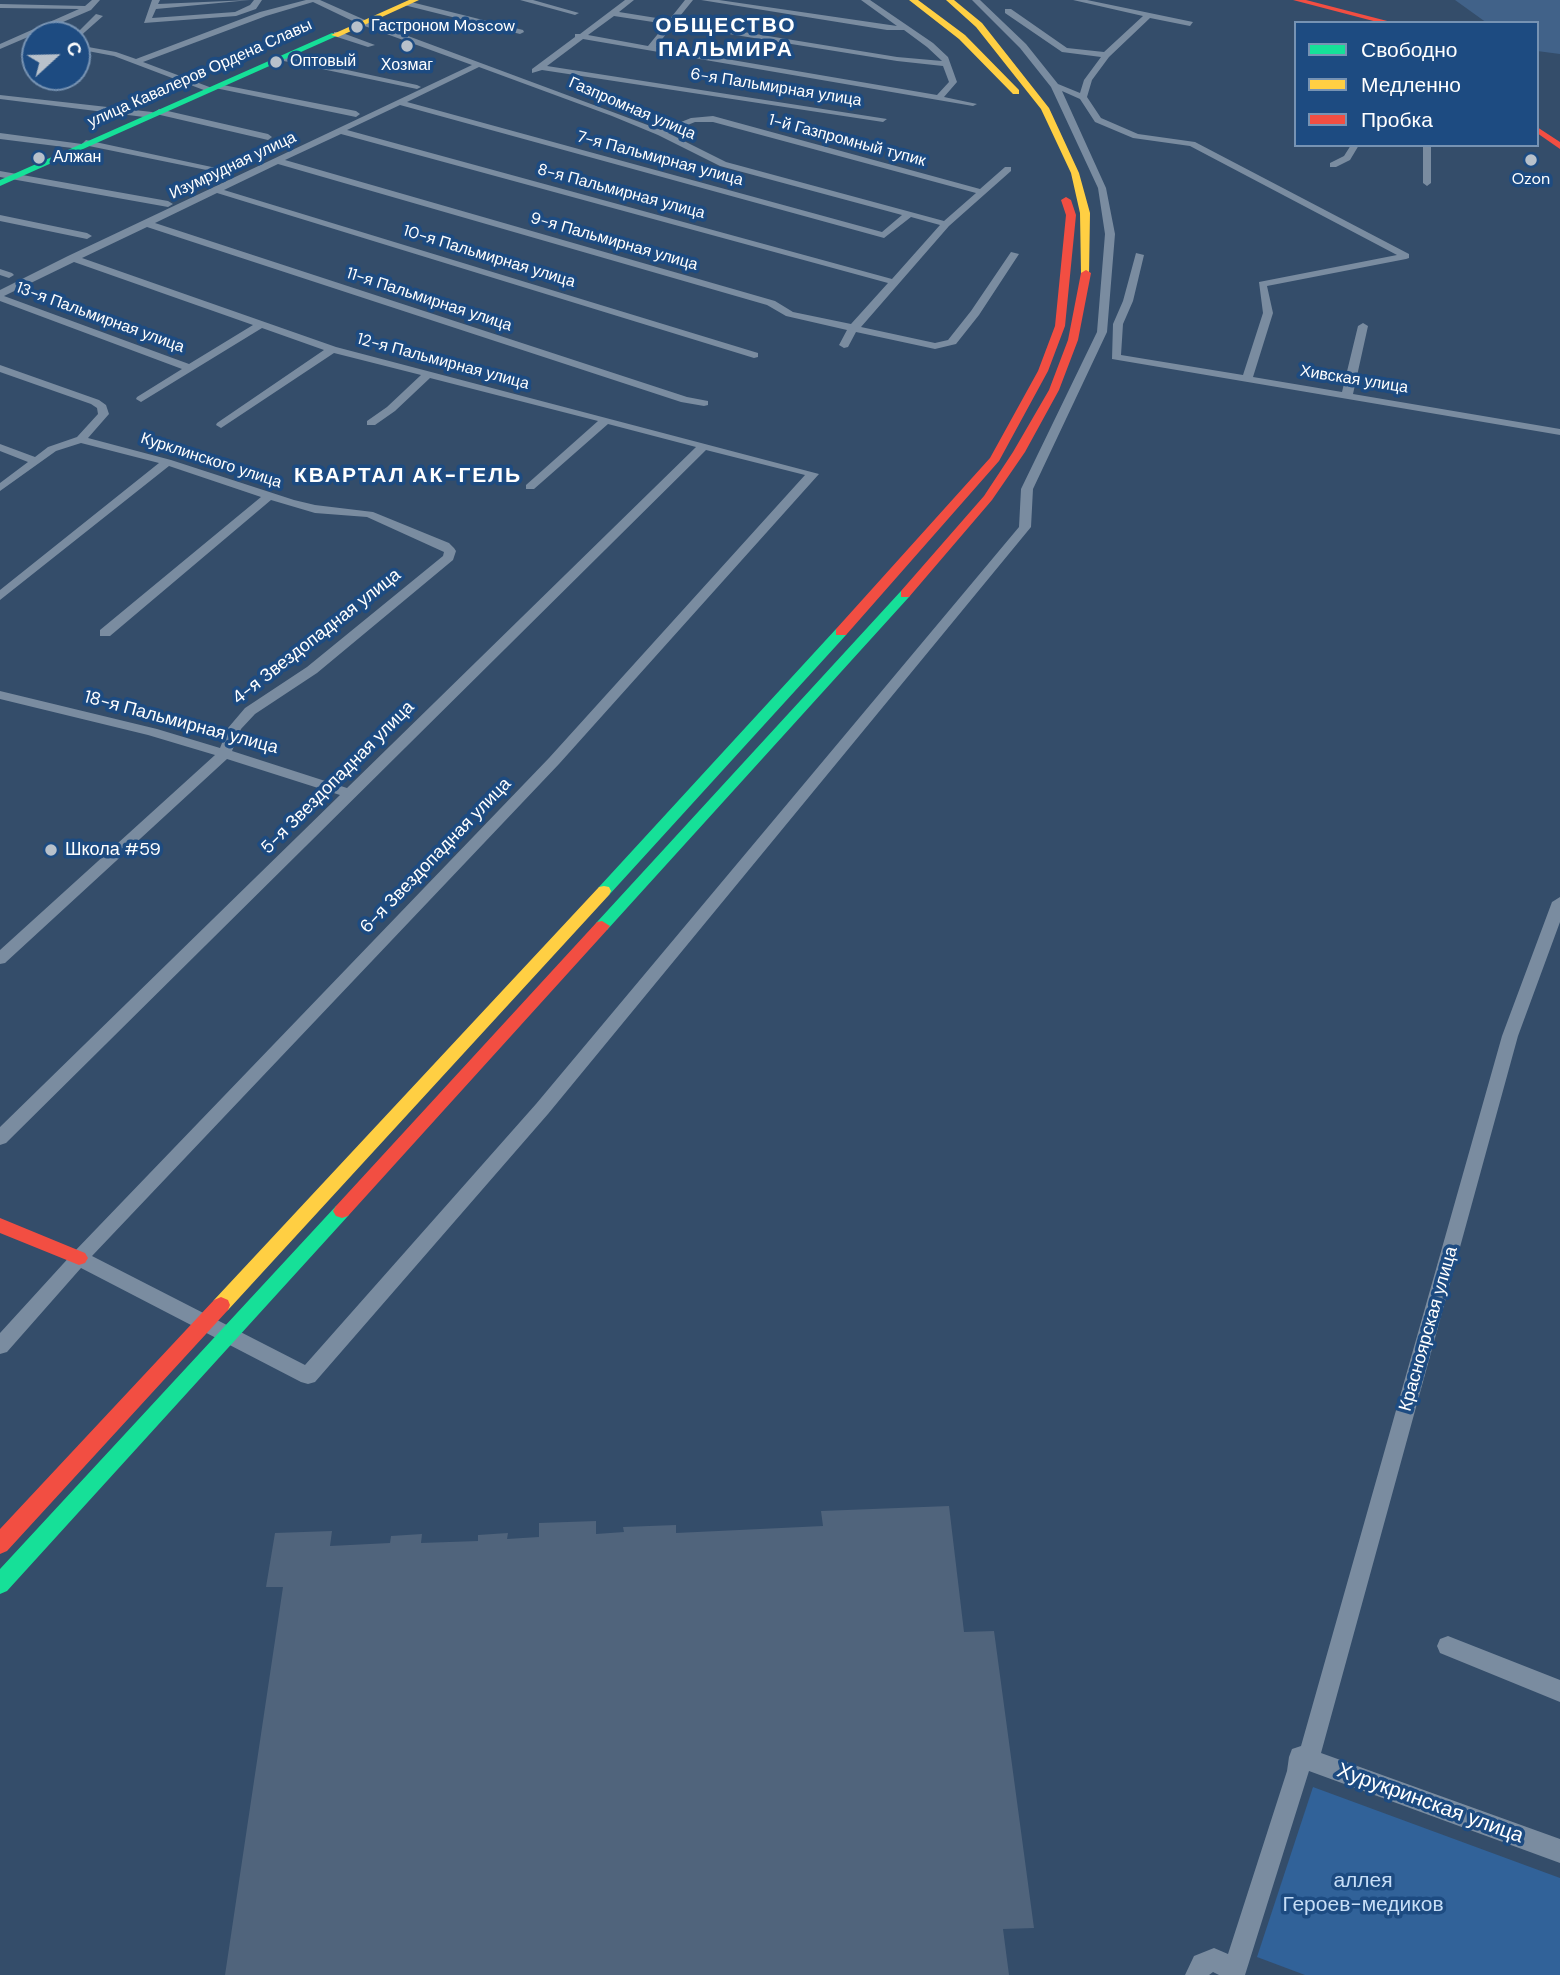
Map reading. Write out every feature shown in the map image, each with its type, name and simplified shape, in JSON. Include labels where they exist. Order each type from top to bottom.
[{"type":"main road","points":[[0,1544],[797,682],[995,459],[1043,371],[1060,326],[1071,215],[1049,142],[1007,81],[962,37],[913,0]]},
{"type":"main road","points":[[0,1584],[955,537],[1001,480],[1045,406],[1069,351],[1082,302],[1087,251],[1082,200],[1069,156],[1045,108],[979,25],[950,0]]},
{"type":"main road","points":[[1297,0],[1383,21]]},
{"type":"main road","points":[[1319,0],[1402,21]]},
{"type":"main road","name":"улица Кавалеров Ордена Славы","points":[[0,183],[8,175],[156,114],[411,2]]},
{"type":"main road","points":[[1539,130],[1560,146]]},
{"type":"main road","points":[[1539,143],[1560,156]]},
{"type":"main road","points":[[0,1225],[79,1258]]},
{"type":"street","points":[[58,21],[88,8],[96,0]]},
{"type":"street","points":[[246,0],[155,3],[147,21],[236,13],[254,7],[258,0]]},
{"type":"street","points":[[138,61],[263,14],[314,0]]},
{"type":"street","name":"Газпромная улица","points":[[314,0],[362,22],[662,133],[723,164],[946,224]]},
{"type":"street","points":[[524,0],[575,13]]},
{"type":"street","points":[[522,80],[630,0]]},
{"type":"street","points":[[650,49],[689,0]]},
{"type":"street","points":[[705,0],[887,28],[905,28]]},
{"type":"street","points":[[865,0],[930,45],[948,64],[953,82],[942,94]]},
{"type":"street","points":[[79,1258],[309,1376],[551,1098],[1025,527],[1027,489],[1102,332],[1110,234],[1102,188],[1055,86],[1023,46],[976,0]]},
{"type":"street","points":[[1077,0],[1190,24]]},
{"type":"street","points":[[411,2],[520,32]]},
{"type":"street","points":[[0,6],[88,8]]},
{"type":"street","points":[[1008,11],[1065,50],[1106,55]]},
{"type":"street","points":[[612,13],[897,59],[948,64]]},
{"type":"street","points":[[1083,97],[1087,80],[1106,55],[1150,14]]},
{"type":"street","points":[[91,24],[99,16]]},
{"type":"street","points":[[337,34],[371,45]]},
{"type":"street","points":[[578,36],[973,104]]},
{"type":"street","points":[[0,47],[21,40]]},
{"type":"street","points":[[91,49],[108,51],[214,88],[356,114]]},
{"type":"street","points":[[282,58],[417,86]]},
{"type":"street","name":"Изумрудная улица","points":[[0,296],[71,258],[477,65]]},
{"type":"street","name":"6-я Пальмирная улица","points":[[541,67],[883,119]]},
{"type":"street","points":[[1055,86],[1083,97],[1098,120],[1136,135],[1192,144],[1406,256],[1262,284],[1268,313],[1247,378]]},
{"type":"street","points":[[0,97],[156,114],[268,137]]},
{"type":"street","name":"7-я Пальмирная улица","points":[[399,102],[884,235],[908,215]]},
{"type":"street","name":"1-й Газпромный тупик","points":[[662,133],[704,118],[982,192]]},
{"type":"street","name":"8-я Пальмирная улица","points":[[340,131],[894,282]]},
{"type":"street","points":[[0,136],[83,145],[231,172]]},
{"type":"street","points":[[1333,165],[1347,158],[1354,147]]},
{"type":"street","points":[[1426,147],[1427,183]]},
{"type":"street","name":"9-я Пальмирная улица","points":[[278,160],[771,303],[790,314],[852,330],[942,345],[952,342],[975,313],[1014,254]]},
{"type":"street","points":[[844,345],[852,330],[946,224],[1008,169]]},
{"type":"street","points":[[8,175],[168,204]]},
{"type":"street","name":"10-я Пальмирная улица","points":[[215,190],[754,355]]},
{"type":"street","points":[[0,218],[87,236]]},
{"type":"street","name":"11-я Пальмирная улица","points":[[145,223],[685,400],[704,403]]},
{"type":"street","name":"Хивская улица","points":[[1139,255],[1128,301],[1118,324],[1116,357],[1560,432]]},
{"type":"street","name":"12-я Пальмирная улица","points":[[71,258],[332,349],[813,474]]},
{"type":"street","name":"13-я Пальмирная улица","points":[[0,296],[190,368]]},
{"type":"street","points":[[141,399],[261,324]]},
{"type":"street","points":[[1347,395],[1363,326]]},
{"type":"street","points":[[220,425],[332,349]]},
{"type":"street","points":[[0,368],[95,402],[102,407],[104,414],[81,439],[52,449],[0,488]]},
{"type":"street","points":[[371,422],[391,409],[426,375]]},
{"type":"street","points":[[530,487],[605,421]]},
{"type":"street","name":"Курклинского улица","points":[[81,439],[167,462],[314,509],[369,514],[445,546],[450,551]]},
{"type":"street","name":"5-я Звездопадная улица","points":[[0,1138],[703,446]]},
{"type":"street","points":[[0,447],[36,461]]},
{"type":"street","points":[[0,597],[167,462]]},
{"type":"street","name":"6-я Звездопадная улица","points":[[0,1346],[79,1258],[554,761],[813,474]]},
{"type":"street","points":[[105,633],[269,496]]},
{"type":"street","name":"4-я Звездопадная улица","points":[[0,959],[224,754],[235,728],[250,711],[312,670],[449,557],[450,551]]},
{"type":"street","name":"18-я Пальмирная улица","points":[[0,695],[152,732],[350,794]]},
{"type":"street","name":"Красноярская улица","points":[[1242,1972],[1510,1036],[1560,902]]},
{"type":"street","points":[[1448,1646],[1560,1691]]},
{"type":"street","name":"Хурукринская улица","points":[[1304,1758],[1560,1851]]},
{"type":"street","points":[[1197,1975],[1202,1964],[1214,1960],[1242,1972]]},
{"type":"green space","name":"аллея Героев-медиков","points":[[1313,1787],[1560,1878],[1560,1975],[1305,1975],[1257,1957]]},
{"type":"shaded area","points":[[1455,0],[1560,0],[1560,54],[1539,51],[1539,21],[1484,21]]},
{"type":"building","points":[[949,1506],[964,1632],[994,1631],[1034,1928],[1003,1929],[1009,1975],[225,1975],[283,1587],[266,1587],[275,1533],[332,1531],[330,1546],[390,1543],[391,1536],[422,1534],[421,1543],[478,1541],[478,1535],[508,1533],[507,1539],[539,1537],[539,1523],[596,1521],[596,1534],[624,1532],[623,1527],[676,1525],[676,1533],[823,1526],[821,1511]]},
{"type":"traffic: fast","points":[[0,183],[335,35]]},
{"type":"traffic: fast","points":[[602,926],[905,594]]},
{"type":"traffic: fast","points":[[604,891],[841,632]]},
{"type":"traffic: fast","points":[[0,1584],[342,1211]]},
{"type":"traffic: slow","points":[[335,35],[415,0]]},
{"type":"traffic: slow","points":[[913,0],[962,37],[1016,92]]},
{"type":"traffic: slow","points":[[950,0],[979,25],[1045,108],[1075,173],[1085,213],[1086,273]]},
{"type":"traffic: slow","points":[[221,1305],[604,891]]},
{"type":"traffic: jam","points":[[1297,0],[1383,21]]},
{"type":"traffic: jam","points":[[1539,130],[1560,146]]},
{"type":"traffic: jam","points":[[841,632],[995,459],[1043,371],[1060,326],[1071,215],[1066,200]]},
{"type":"traffic: jam","points":[[905,594],[988,498],[1019,452],[1054,390],[1073,340],[1086,273]]},
{"type":"traffic: jam","points":[[342,1211],[602,926]]},
{"type":"traffic: jam","points":[[0,1225],[79,1258]]},
{"type":"traffic: jam","points":[[0,1544],[221,1305]]},
{"type":"place","name":"Гастроном Moscow","points":[[357,27]]},
{"type":"place","name":"Хозмаг","points":[[407,46]]},
{"type":"place","name":"Оптовый","points":[[276,62]]},
{"type":"place","name":"Алжан","points":[[39,158]]},
{"type":"place","name":"Ozon","points":[[1531,160]]},
{"type":"place","name":"Школа #59","points":[[51,850]]},
{"type":"district","name":"ОБЩЕСТВО ПАЛЬМИРА","points":[[726,38]]},
{"type":"district","name":"КВАРТАЛ АК-ГЕЛЬ","points":[[408,476]]}]
